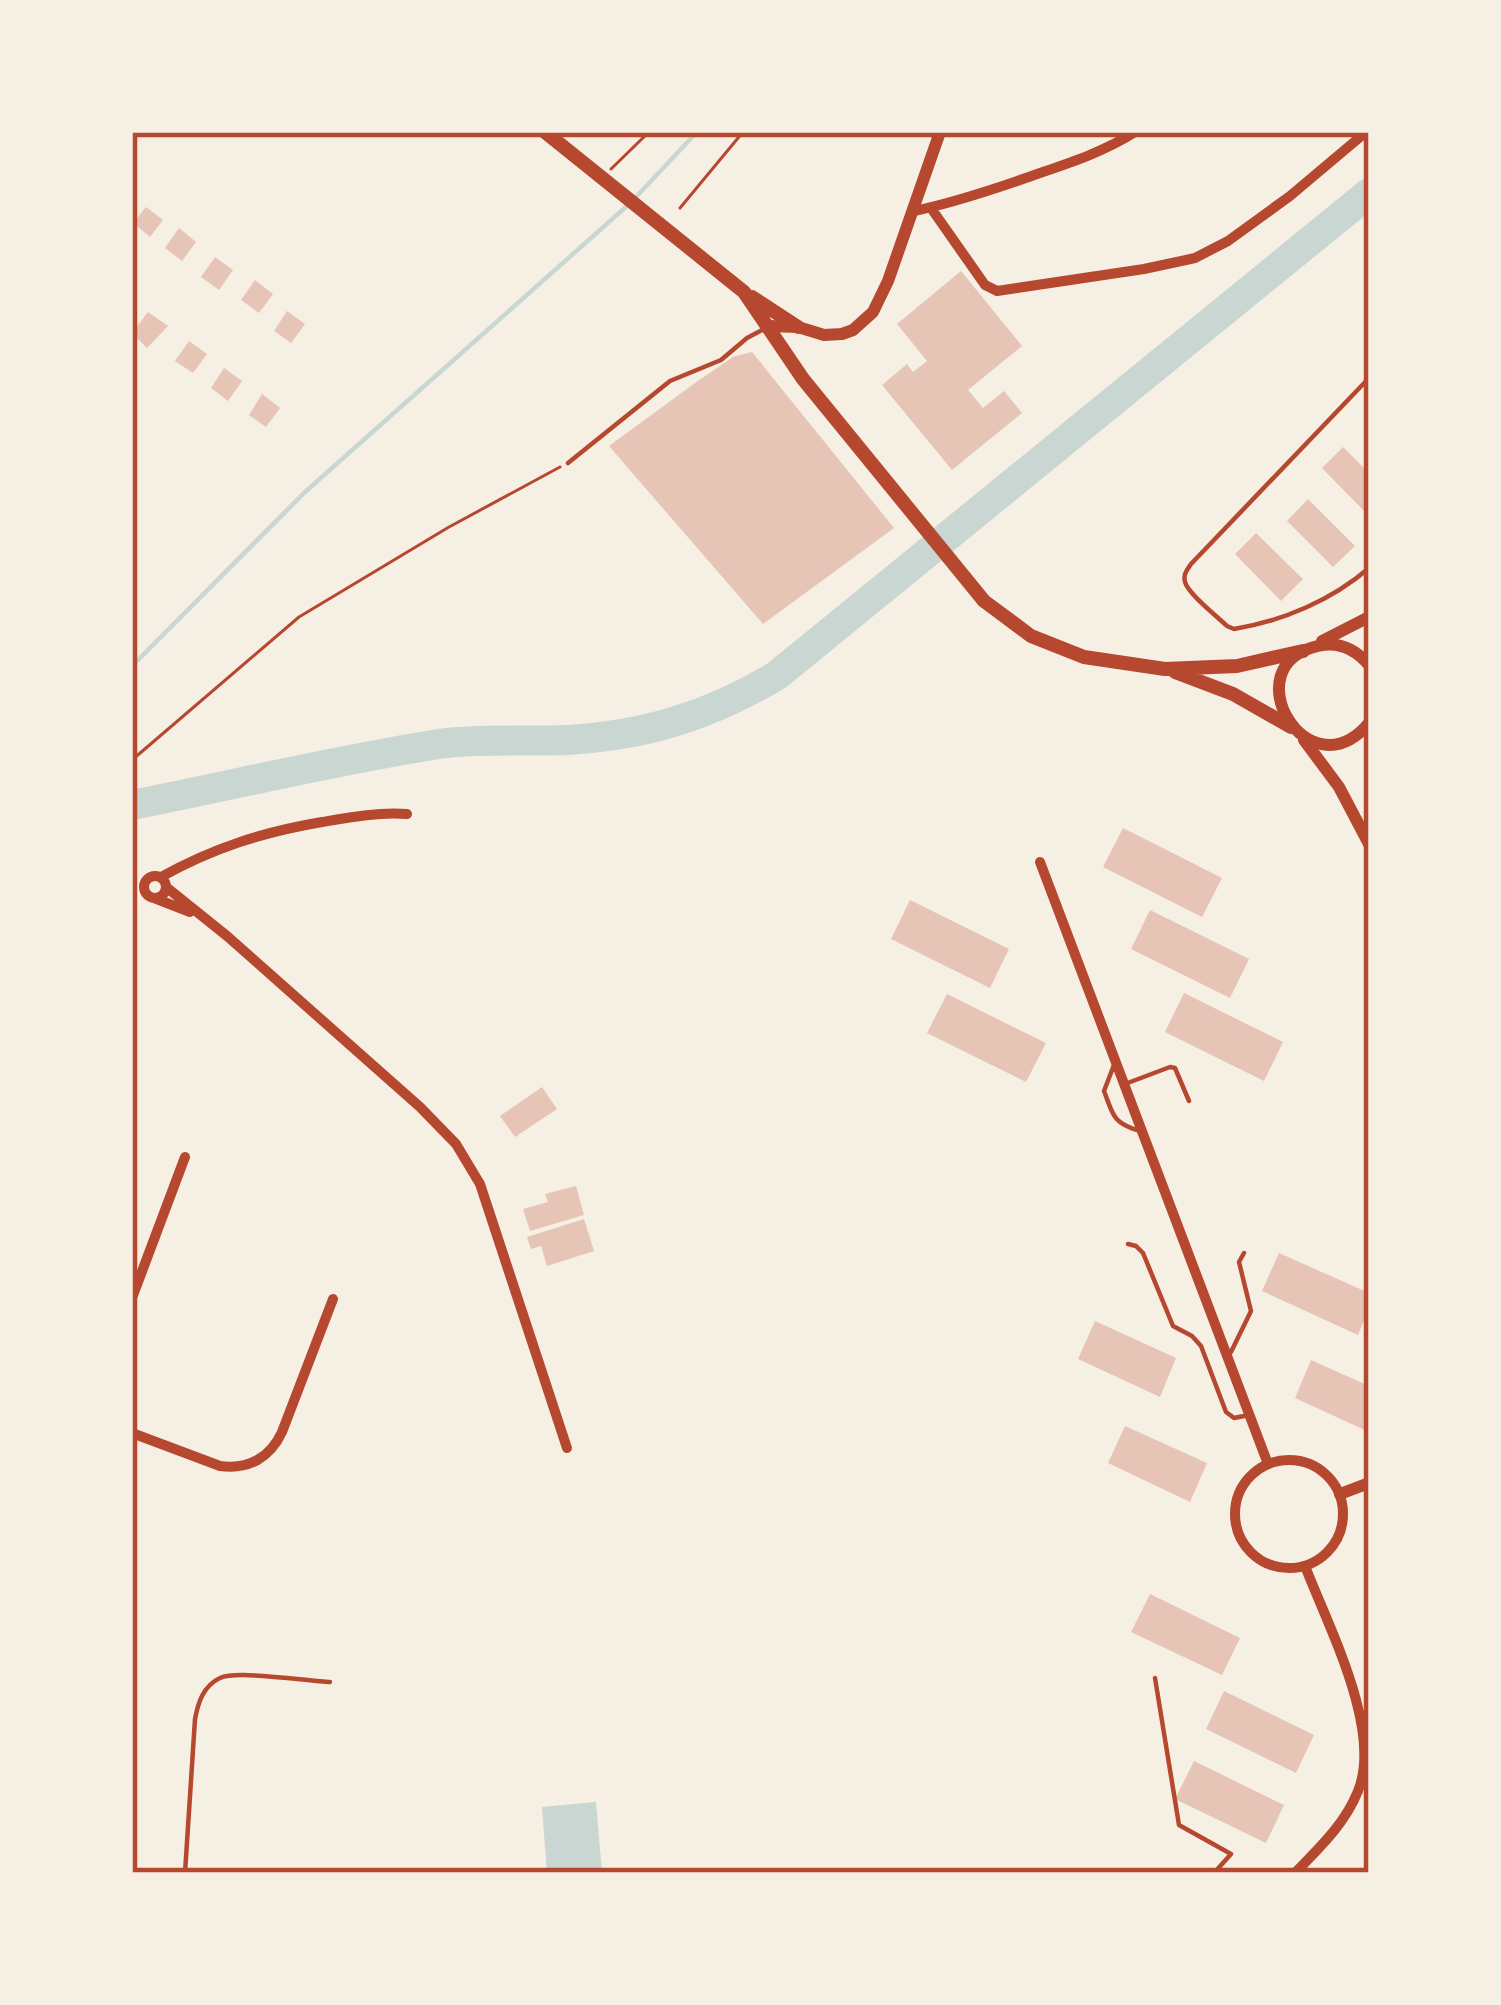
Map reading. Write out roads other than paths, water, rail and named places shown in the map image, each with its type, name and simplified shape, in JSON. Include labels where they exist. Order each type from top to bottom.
[{"type":"main road","points":[[545,132],[744,292],[798,327]]},
{"type":"main road","points":[[744,292],[803,379],[958,570],[984,601],[1030,636],[1084,657],[1165,669],[1237,666],[1307,649]]},
{"type":"main road","points":[[1165,669],[1233,694],[1296,730]]},
{"type":"street","points":[[769,326],[842,334],[865,320],[882,296],[940,132]]},
{"type":"street","points":[[914,211],[974,197],[1113,145],[1135,132]]},
{"type":"street","points":[[931,208],[986,285],[997,291],[1160,266],[1195,258],[1228,241],[1366,132]]},
{"type":"street","points":[[1369,617],[1292,660],[1279,686],[1283,715],[1339,787],[1369,844]]},
{"type":"street","points":[[1307,649],[1345,646],[1369,664]]},
{"type":"street","points":[[1296,730],[1312,741],[1339,743],[1369,724]]},
{"type":"street","points":[[164,882],[196,857],[265,832],[369,814],[407,814]]},
{"type":"street","points":[[1040,862],[1268,1464]]},
{"type":"street","points":[[199,915],[136,886],[155,875],[164,882],[420,1107],[470,1164],[481,1184],[568,1448]]},
{"type":"street","points":[[152,897],[165,893],[164,882]]},
{"type":"street","points":[[132,1298],[185,1156]]},
{"type":"street","points":[[132,1433],[220,1466],[235,1468],[266,1455],[282,1432],[334,1299]]},
{"type":"street","points":[[1282,1460],[1310,1464],[1340,1494],[1342,1529],[1321,1558],[1305,1566],[1269,1564],[1242,1540],[1236,1505],[1242,1488],[1268,1464],[1282,1460]]},
{"type":"street","points":[[1340,1494],[1369,1483]]},
{"type":"street","points":[[1295,1873],[1349,1810],[1365,1770],[1366,1749],[1350,1684],[1305,1566]]},
{"type":"lane","points":[[568,463],[670,381],[722,360],[769,326]]},
{"type":"lane","points":[[1369,378],[1191,564],[1184,581],[1234,628],[1297,611],[1349,585],[1369,568]]},
{"type":"lane","points":[[1117,1060],[1103,1091],[1120,1125],[1143,1132]]},
{"type":"lane","points":[[1125,1084],[1174,1068],[1189,1101]]},
{"type":"lane","points":[[1128,1244],[1141,1250],[1173,1326],[1201,1346],[1226,1412],[1234,1418],[1249,1415]]},
{"type":"lane","points":[[1228,1357],[1251,1311],[1239,1262],[1244,1253]]},
{"type":"lane","points":[[184,1873],[199,1698],[222,1677],[330,1682]]},
{"type":"lane","points":[[1155,1678],[1179,1825],[1231,1854],[1214,1873]]},
{"type":"waterway","points":[[635,198],[697,132]]},
{"type":"waterway","points":[[132,805],[439,744],[624,734],[701,713],[751,690],[776,676],[1369,193]]},
{"type":"waterway","points":[[132,666],[305,492],[627,206]]}]
